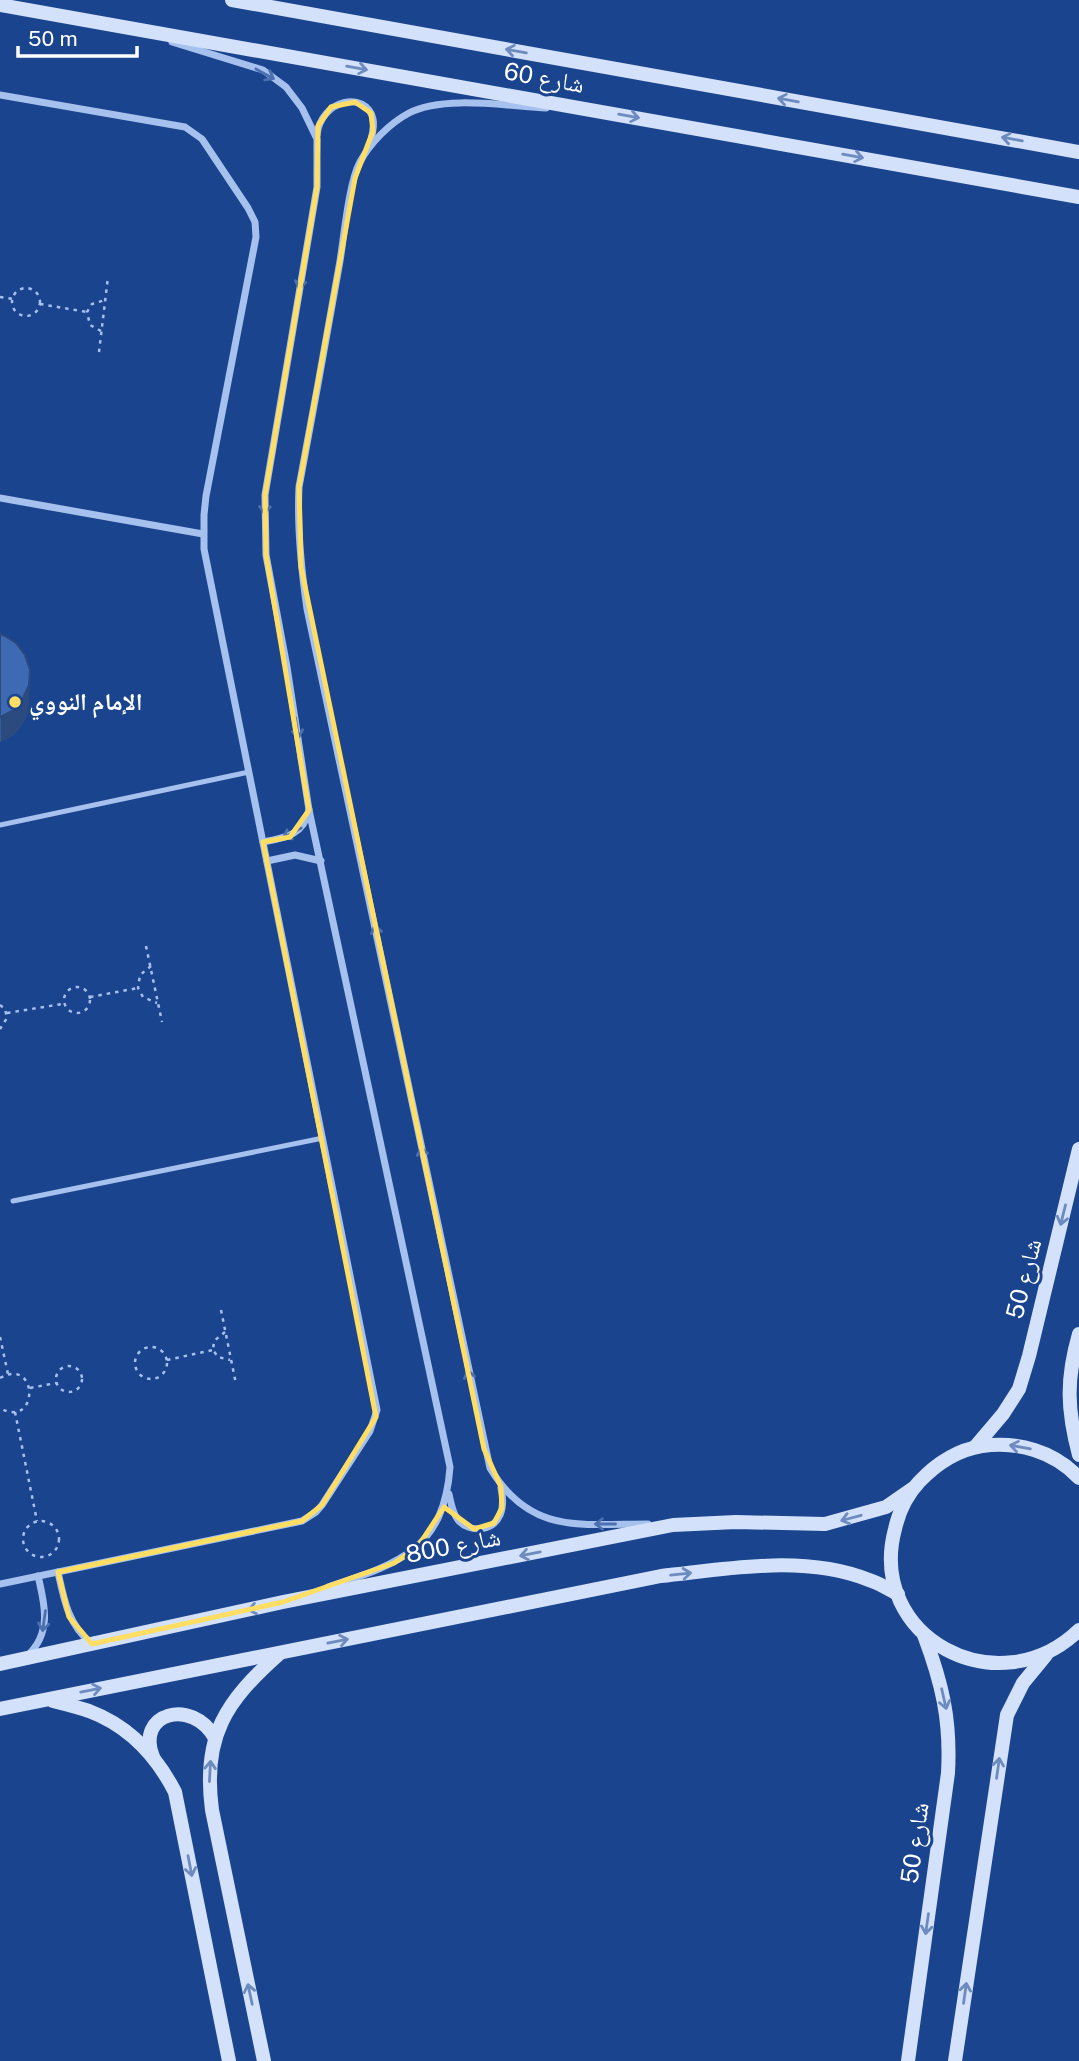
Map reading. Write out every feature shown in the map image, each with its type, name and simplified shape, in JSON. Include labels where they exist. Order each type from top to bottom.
[{"type":"main road","name":"شارع 60","points":[[232,0],[1079,152]]},
{"type":"main road","name":"شارع 60","points":[[0,5],[1079,197]]},
{"type":"main road","name":"شارع 50","points":[[975,1447],[1003,1414],[1019,1389],[1079,1149]]},
{"type":"main road","points":[[1079,1334],[1072,1358],[1068,1393],[1071,1423],[1079,1455]]},
{"type":"main road","points":[[1079,1478],[1062,1463],[1029,1448],[1012,1445],[975,1447],[951,1456],[930,1470],[912,1489],[899,1513],[892,1540],[891,1567],[898,1594],[909,1615],[924,1633],[955,1655],[992,1664],[1020,1662],[1047,1654],[1068,1641],[1079,1630]]},
{"type":"main road","name":"شارع 800","points":[[0,1664],[283,1602],[673,1525],[736,1522],[825,1524],[886,1507],[912,1489]]},
{"type":"main road","points":[[0,1709],[661,1576],[740,1567],[807,1567],[868,1579],[898,1594]]},
{"type":"main road","name":"شارع 50","points":[[908,2061],[948,1773],[950,1740],[944,1696],[924,1633]]},
{"type":"main road","points":[[264,2061],[212,1810],[209,1774],[215,1738],[226,1713],[240,1691],[281,1652]]},
{"type":"main road","points":[[956,2061],[1007,1715],[1023,1683],[1047,1654]]},
{"type":"main road","points":[[48,1699],[88,1711],[112,1722],[135,1738],[154,1757]]},
{"type":"main road","points":[[215,1738],[197,1718],[174,1714],[159,1720],[149,1742],[154,1757],[175,1792],[229,2061]]},
{"type":"street","points":[[131,29],[263,70],[286,87],[295,98],[312,125],[317,139]]},
{"type":"street","points":[[0,95],[185,127],[202,139],[252,214],[256,237],[206,496],[203,534],[206,564],[377,1401],[376,1417],[370,1431],[322,1505],[302,1521],[0,1584]]},
{"type":"street","points":[[283,1602],[394,1563],[417,1548],[442,1512],[450,1467],[309,810],[287,667],[270,581],[265,523],[265,495],[317,187],[318,126],[331,107],[344,102],[355,102],[371,113],[374,121],[369,150]]},
{"type":"street","points":[[448,1490],[456,1518],[464,1526],[481,1529],[499,1518],[504,1499],[484,1449],[307,609],[301,567],[299,487],[355,178],[360,162],[375,141],[408,113],[436,104],[602,112]]},
{"type":"street","points":[[0,498],[203,534]]},
{"type":"street","points":[[263,842],[290,837],[296,833],[305,823],[309,810]]},
{"type":"street","points":[[267,861],[295,855],[321,861]]},
{"type":"street","points":[[501,1487],[528,1509],[562,1524],[673,1525]]},
{"type":"street","points":[[58,1572],[69,1617],[92,1644]]},
{"type":"street","points":[[23,1659],[37,1645],[45,1626],[46,1606],[38,1576]]},
{"type":"lane","points":[[0,825],[249,772]]},
{"type":"lane","points":[[13,1201],[323,1138]]},
{"type":"path","points":[[99,352],[108,277]]},
{"type":"path","points":[[27,288],[35,292],[40,304],[36,312],[22,315],[16,311],[13,299],[18,291],[27,288]]},
{"type":"path","points":[[0,297],[13,299]]},
{"type":"path","points":[[102,331],[90,325],[87,312],[92,304],[105,300]]},
{"type":"path","points":[[40,304],[87,312]]},
{"type":"path","points":[[146,946],[162,1022]]},
{"type":"path","points":[[150,966],[140,975],[138,988],[148,1001],[158,1003]]},
{"type":"path","points":[[73,987],[83,988],[90,997],[88,1007],[78,1013],[69,1011],[64,1003],[65,993],[73,987]]},
{"type":"path","points":[[90,997],[138,988]]},
{"type":"path","points":[[7,1013],[64,1003]]},
{"type":"path","points":[[0,1004],[7,1013],[6,1022],[0,1028]]},
{"type":"path","points":[[221,1310],[236,1384]]},
{"type":"path","points":[[225,1332],[214,1341],[214,1350],[222,1360],[231,1360]]},
{"type":"path","points":[[0,1338],[8,1374]]},
{"type":"path","points":[[148,1346],[163,1351],[167,1360],[164,1372],[154,1378],[143,1377],[135,1363],[139,1352],[148,1346]]},
{"type":"path","points":[[167,1360],[214,1350]]},
{"type":"path","points":[[65,1366],[74,1367],[83,1377],[81,1385],[71,1393],[61,1391],[56,1382],[57,1373],[65,1366]]},
{"type":"path","points":[[0,1378],[8,1374],[22,1377],[30,1388],[26,1406],[15,1412],[0,1408]]},
{"type":"path","points":[[30,1388],[56,1382]]},
{"type":"path","points":[[15,1412],[37,1521]]},
{"type":"path","points":[[37,1521],[50,1522],[58,1532],[59,1544],[56,1550],[46,1557],[33,1555],[24,1546],[27,1528],[37,1521]]},
{"type":"highlighted area","points":[[355,102],[371,113],[373,131],[355,178],[299,487],[301,567],[484,1449],[501,1487],[502,1508],[494,1523],[474,1529],[444,1507],[417,1548],[394,1563],[283,1602],[92,1644],[69,1617],[58,1572],[302,1521],[322,1505],[376,1417],[263,842],[290,837],[309,810],[266,555],[265,495],[317,187],[318,126],[331,107]]},
{"type":"building","points":[[0,634],[16,643],[25,655],[30,670],[29,685],[23,698],[14,710],[0,717]]},
{"type":"place","name":"الإمام النووي","points":[[15,702]]}]
